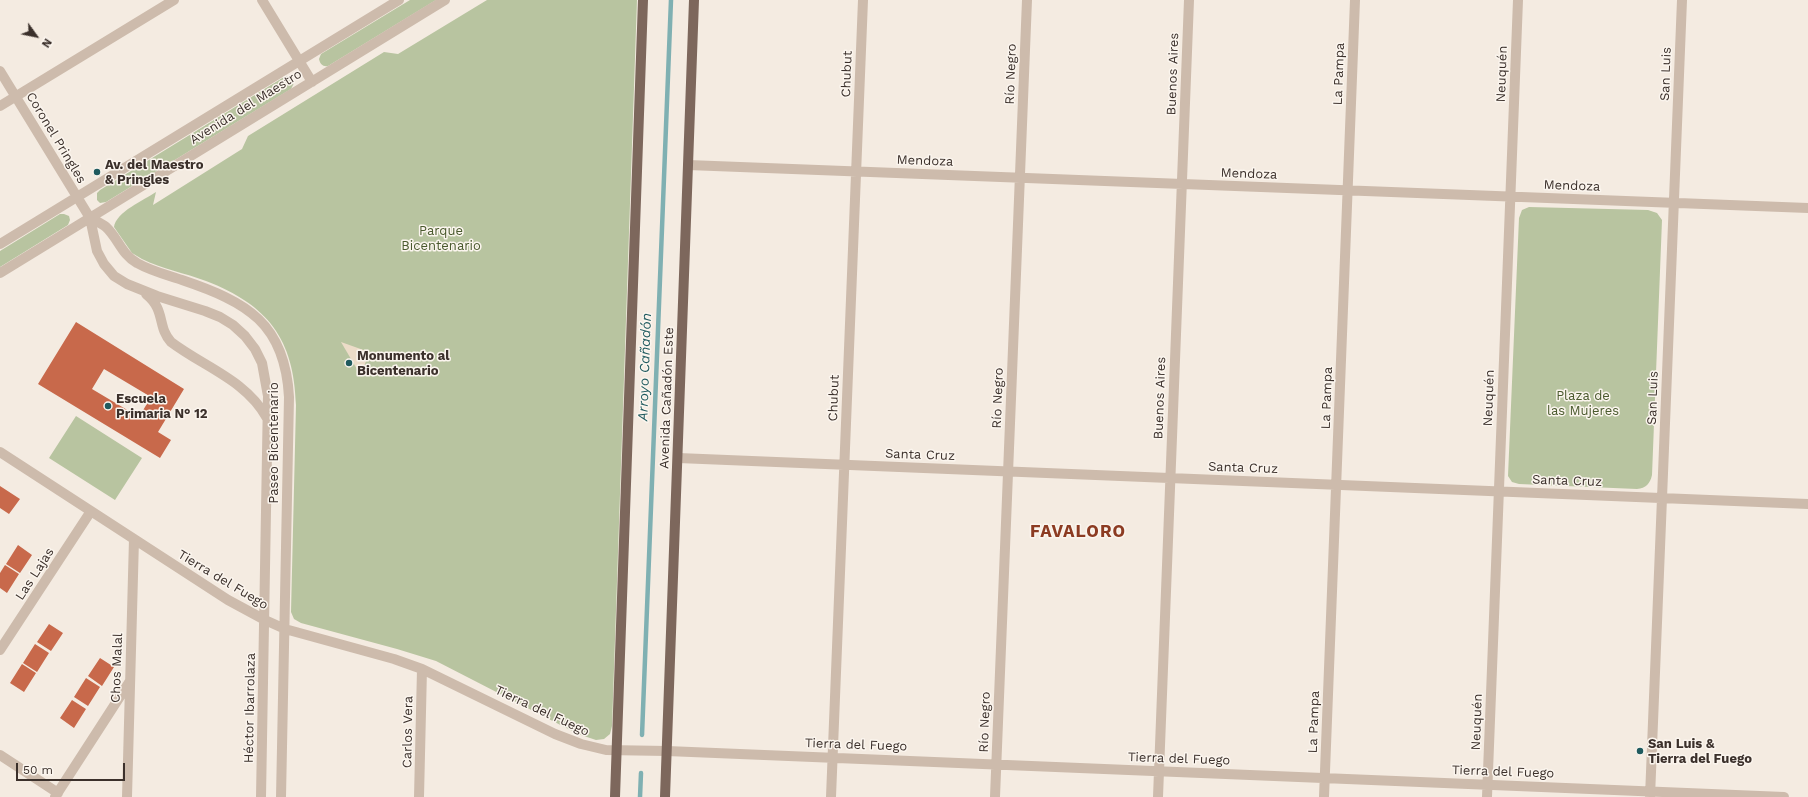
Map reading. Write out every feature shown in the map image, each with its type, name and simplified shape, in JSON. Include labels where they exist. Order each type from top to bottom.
[{"type":"main road","points":[[615,797],[643,0]]},
{"type":"main road","name":"Avenida Cañadón Este","points":[[665,797],[694,0]]},
{"type":"street","points":[[0,106],[174,0]]},
{"type":"street","points":[[262,0],[312,82]]},
{"type":"street","name":"Avenida del Maestro","points":[[0,244],[399,0]]},
{"type":"street","name":"Avenida del Maestro","points":[[0,273],[445,0]]},
{"type":"street","name":"Chubut","points":[[831,797],[863,0]]},
{"type":"street","name":"Río Negro","points":[[996,797],[1027,0]]},
{"type":"street","name":"Buenos Aires","points":[[1158,797],[1189,0]]},
{"type":"street","name":"La Pampa","points":[[1324,797],[1355,0]]},
{"type":"street","name":"Neuquén","points":[[1487,797],[1518,0]]},
{"type":"street","name":"San Luis","points":[[1650,794],[1682,0]]},
{"type":"street","name":"Coronel Pringles","points":[[0,71],[90,218]]},
{"type":"street","name":"Mendoza","points":[[688,165],[1808,208]]},
{"type":"street","name":"Paseo Bicentenario","points":[[90,218],[97,251],[104,264],[114,276],[141,290],[220,317],[245,336],[255,349],[262,363],[268,396],[265,620]]},
{"type":"street","name":"Paseo Bicentenario","points":[[90,218],[107,227],[126,254],[136,263],[149,269],[212,290],[242,305],[268,329],[277,344],[284,361],[288,380],[289,397],[285,629]]},
{"type":"street","points":[[141,290],[155,303],[159,310],[164,331],[171,342],[241,386],[255,400],[267,419]]},
{"type":"street","name":"Tierra del Fuego","points":[[0,452],[228,600],[265,620],[285,629],[422,668],[569,740],[594,748],[1487,785],[1650,794],[1784,797]]},
{"type":"street","name":"Santa Cruz","points":[[678,458],[1808,504]]},
{"type":"street","name":"Las Lajas","points":[[0,650],[91,511]]},
{"type":"street","name":"Chos Malal","points":[[127,797],[134,539]]},
{"type":"street","name":"Héctor Ibarrolaza","points":[[260,797],[265,620]]},
{"type":"street","points":[[281,797],[285,629]]},
{"type":"street","name":"Carlos Vera","points":[[419,797],[422,668]]},
{"type":"street","points":[[0,755],[56,795],[130,681]]},
{"type":"green space","points":[[410,0],[436,0],[328,66],[323,66],[321,64],[319,59],[321,54]]},
{"type":"green space","name":"Parque Bicentenario","points":[[487,0],[637,0],[612,726],[610,734],[604,739],[596,740],[578,734],[436,661],[301,623],[294,619],[291,612],[296,405],[290,361],[283,343],[274,327],[261,313],[246,301],[206,281],[157,266],[142,259],[132,253],[114,227],[120,216],[131,207],[156,192],[153,205],[242,149],[248,136],[384,52],[398,54]]},
{"type":"green space","points":[[289,76],[294,83],[291,89],[106,202],[100,203],[97,200],[97,193],[100,190],[284,77]]},
{"type":"green space","name":"Plaza de las Mujeres","points":[[1529,207],[1648,210],[1657,213],[1662,220],[1652,475],[1649,483],[1643,488],[1519,484],[1512,482],[1508,476],[1519,218],[1522,210]]},
{"type":"green space","points":[[60,214],[69,216],[70,220],[68,225],[0,267],[0,251]]},
{"type":"green space","points":[[76,416],[142,458],[115,500],[49,458]]},
{"type":"shaded area","points":[[341,342],[369,352],[361,376]]},
{"type":"building","points":[[76,322],[184,389],[158,432],[171,440],[160,458],[38,384]],"holes":[[[104,369],[151,397],[139,417],[92,389]]]},
{"type":"building","points":[[0,486],[20,499],[9,514],[0,508]]},
{"type":"building","points":[[18,545],[32,555],[20,573],[6,564]]},
{"type":"building","points":[[5,565],[19,574],[7,593],[0,588],[0,573]]},
{"type":"building","points":[[49,624],[63,633],[51,651],[37,642]]},
{"type":"building","points":[[35,644],[49,653],[37,672],[23,663]]},
{"type":"building","points":[[100,658],[114,667],[102,686],[88,676]]},
{"type":"building","points":[[22,664],[36,673],[24,692],[10,683]]},
{"type":"building","points":[[86,678],[100,687],[88,706],[74,697]]},
{"type":"building","points":[[72,700],[86,709],[74,728],[60,718]]},
{"type":"waterway","name":"Arroyo Cañadón","points":[[642,735],[671,0]]},
{"type":"waterway","points":[[640,797],[641,773]]},
{"type":"place","name":"Av. del Maestro & Pringles","points":[[97,172]]},
{"type":"place","name":"Monumento al Bicentenario","points":[[349,363]]},
{"type":"place","name":"Escuela Primaria N° 12","points":[[108,406]]},
{"type":"place","name":"San Luis & Tierra del Fuego","points":[[1640,751]]},
{"type":"district","name":"FAVALORO","points":[[1078,532]]}]
